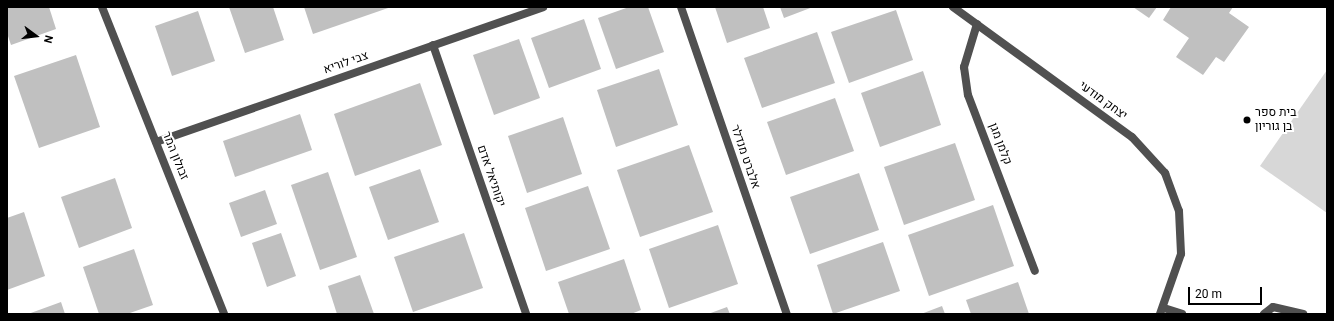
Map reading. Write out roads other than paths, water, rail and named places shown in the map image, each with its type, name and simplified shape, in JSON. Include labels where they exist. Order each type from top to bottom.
[{"type":"street","name":"זבולון המר","points":[[102,7],[224,314]]},
{"type":"street","name":"צבי לוריא","points":[[156,142],[543,7]]},
{"type":"street","name":"אלברט מנדלר","points":[[681,7],[787,314]]},
{"type":"street","name":"יצחק מודעי","points":[[953,7],[1132,137],[1165,173],[1179,211],[1181,254],[1162,311]]},
{"type":"street","name":"קלמן מגן","points":[[977,24],[964,67],[968,95],[1035,271]]},
{"type":"street","name":"יקותיאל אדם","points":[[433,45],[526,314]]},
{"type":"street","points":[[1264,314],[1272,307],[1303,314]]},
{"type":"street","points":[[1162,311],[1182,314]]},
{"type":"place","name":"בית ספר בן גוריון","points":[[1247,120]]}]
